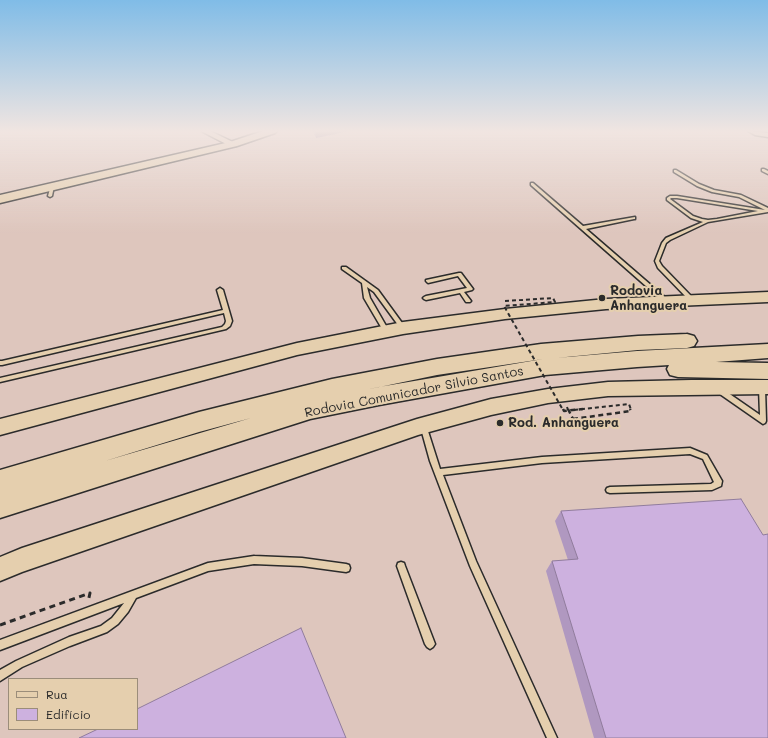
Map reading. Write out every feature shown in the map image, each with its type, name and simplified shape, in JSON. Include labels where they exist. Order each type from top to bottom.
[{"type":"highway","name":"Rodovia Comunicador Silvio Santos","points":[[0,482],[200,422],[332,388],[437,367],[586,347],[638,343],[768,338]]},
{"type":"highway","name":"Rodovia Comunicador Silvio Santos","points":[[0,505],[310,410],[394,393],[545,367],[638,359],[768,351]]},
{"type":"highway","points":[[545,367],[766,382]]},
{"type":"highway","points":[[0,474],[110,449]]},
{"type":"main road","points":[[0,199],[51,191],[150,165]]},
{"type":"main road","points":[[0,427],[297,349],[395,329],[505,314],[606,304],[665,300],[768,297]]},
{"type":"main road","points":[[7,564],[423,425],[491,407],[548,396],[608,389],[714,387],[766,382]]},
{"type":"lane","points":[[768,169],[763,170],[768,173]]},
{"type":"lane","points":[[674,171],[698,185],[713,191],[740,196],[767,211]]},
{"type":"lane","points":[[532,184],[665,300]]},
{"type":"lane","points":[[708,221],[692,217],[668,199],[677,197],[767,211]]},
{"type":"lane","points":[[691,299],[660,267],[658,261],[664,243],[668,239],[708,221],[767,211]]},
{"type":"lane","points":[[582,228],[634,218]]},
{"type":"lane","points":[[344,268],[376,292],[395,329]]},
{"type":"lane","points":[[426,298],[470,289],[459,274],[428,281]]},
{"type":"lane","points":[[364,283],[367,298],[395,329]]},
{"type":"lane","points":[[0,380],[224,328],[228,322],[220,290]]},
{"type":"lane","points":[[461,291],[468,301]]},
{"type":"lane","points":[[2,363],[226,312]]},
{"type":"lane","points":[[714,387],[763,421],[766,382]]},
{"type":"lane","points":[[423,425],[438,472],[473,563],[552,738]]},
{"type":"lane","points":[[438,472],[542,460],[690,451],[705,457],[718,481],[718,484],[712,487],[610,490]]},
{"type":"lane","points":[[0,645],[208,567],[254,560],[302,562],[346,568]]},
{"type":"lane","points":[[401,566],[430,644]]},
{"type":"lane","points":[[0,676],[20,664],[48,651],[104,629],[115,621],[125,609],[133,595]]},
{"type":"path","points":[[505,301],[553,298],[555,302],[504,306],[564,411],[629,404],[631,411],[573,419]]},
{"type":"path","points":[[0,625],[90,593]]},
{"type":"building","points":[[741,499],[763,535],[768,534],[768,738],[606,738],[552,561],[578,559],[561,511]]},
{"type":"building","points":[[301,628],[346,738],[79,738],[96,730],[138,730],[138,709]]},
{"type":"place","name":"Rodovia Anhanguera","points":[[602,298]]},
{"type":"place","name":"Rod. Anhanguera","points":[[500,423]]}]
